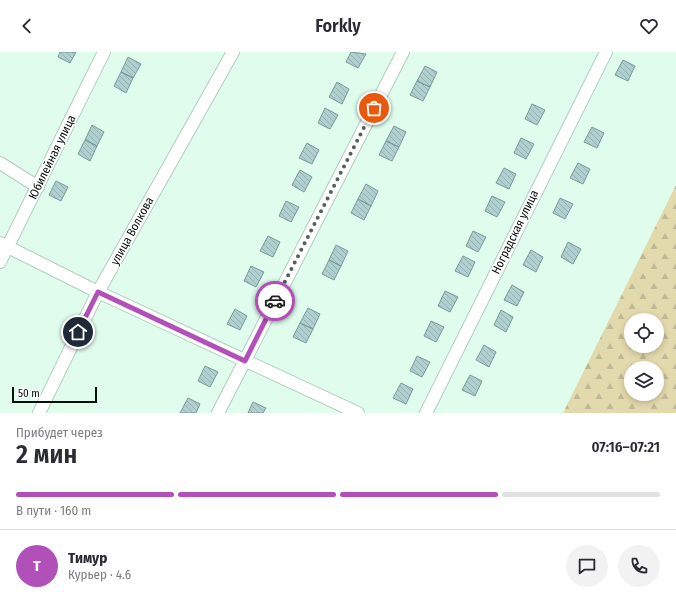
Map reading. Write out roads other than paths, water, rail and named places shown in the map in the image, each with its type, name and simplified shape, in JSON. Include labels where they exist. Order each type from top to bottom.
[{"type":"street","name":"Юбилейная улица","points":[[0,262],[4,245],[38,187],[104,52]]},
{"type":"street","name":"улица Волкова","points":[[39,413],[98,292],[233,52]]},
{"type":"street","points":[[218,413],[403,52]]},
{"type":"street","name":"Ноградская улица","points":[[426,413],[606,52]]},
{"type":"street","points":[[0,163],[38,187]]},
{"type":"street","points":[[4,245],[98,292],[358,413]]}]
